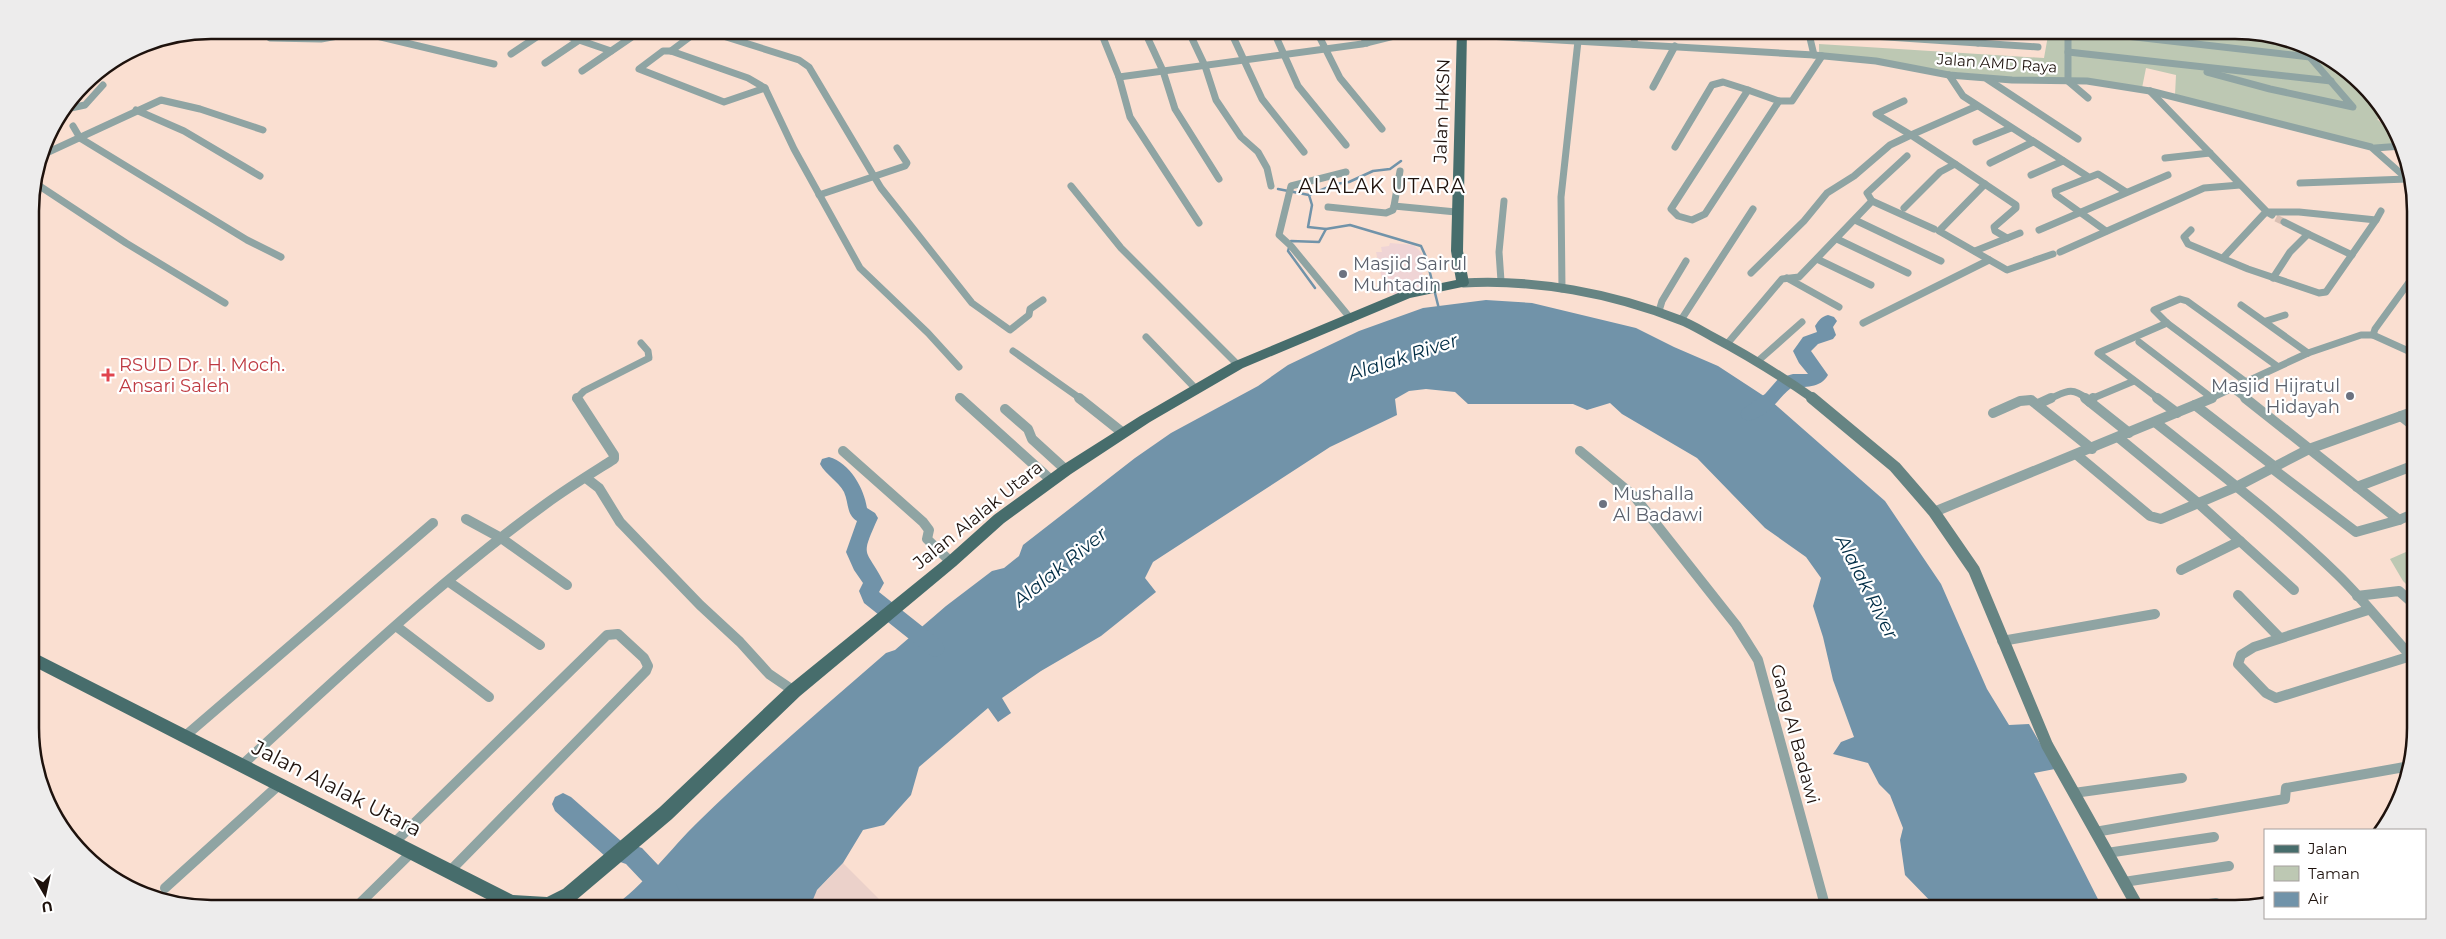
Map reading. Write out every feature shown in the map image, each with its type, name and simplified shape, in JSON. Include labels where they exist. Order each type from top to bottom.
[{"type":"main road","name":"Jalan HKSN","points":[[1462,39],[1456,212],[1457,251],[1463,283]]},
{"type":"main road","name":"Jalan Alalak Utara","points":[[559,900],[569,895],[622,851],[794,691],[951,562],[999,519],[1051,480],[1123,433],[1238,365],[1423,290],[1463,283]]},
{"type":"main road","name":"Jalan Alalak Utara","points":[[39,662],[506,900]]},
{"type":"street","points":[[298,39],[321,39]]},
{"type":"street","points":[[389,39],[494,64]]},
{"type":"street","points":[[511,54],[535,39]]},
{"type":"street","points":[[576,39],[611,50]]},
{"type":"street","points":[[582,71],[628,39]]},
{"type":"street","points":[[686,39],[639,69],[724,102],[765,88]]},
{"type":"street","points":[[732,39],[799,60],[809,67],[875,178],[972,303],[1010,330],[1029,315],[1030,309],[1043,300]]},
{"type":"street","points":[[1104,39],[1119,77],[1130,117],[1199,223]]},
{"type":"street","points":[[1148,39],[1163,71],[1174,110],[1219,179]]},
{"type":"street","points":[[1192,39],[1216,100],[1241,137],[1258,152],[1267,168],[1271,186]]},
{"type":"street","points":[[1234,39],[1262,98],[1304,152]]},
{"type":"street","points":[[1277,39],[1298,86],[1346,145]]},
{"type":"street","points":[[1321,39],[1340,78],[1382,129]]},
{"type":"street","points":[[1365,39],[1367,43]]},
{"type":"street","name":"Jalan AMD Raya","points":[[1119,77],[1285,55],[1383,39]]},
{"type":"street","name":"Jalan AMD Raya","points":[[1552,39],[1818,55],[1876,61],[1949,75],[1987,79],[2097,82],[2150,91],[2374,148],[2394,147]]},
{"type":"street","points":[[1634,39],[1634,44]]},
{"type":"street","points":[[1676,147],[1712,85],[1723,82],[1779,101],[1792,101],[1818,55],[1812,39]]},
{"type":"street","points":[[1932,39],[2038,47]]},
{"type":"street","points":[[2068,39],[2068,81],[2088,98]]},
{"type":"street","points":[[2153,39],[2310,57],[2353,107],[2270,89],[2180,64]]},
{"type":"street","points":[[545,63],[579,40]]},
{"type":"street","points":[[1562,289],[1561,197],[1578,41]]},
{"type":"street","points":[[1653,87],[1675,46]]},
{"type":"street","points":[[671,50],[748,78],[765,88],[794,149],[860,268],[928,333],[960,367]]},
{"type":"street","points":[[2068,52],[2332,81]]},
{"type":"street","points":[[1949,75],[1963,96],[2087,176]]},
{"type":"street","points":[[1987,79],[2078,139]]},
{"type":"street","points":[[73,107],[84,105],[103,85]]},
{"type":"street","points":[[1748,90],[1671,209],[1678,216],[1695,221],[1700,220],[1779,101]]},
{"type":"street","points":[[2150,91],[2240,185],[2276,218]]},
{"type":"street","points":[[50,151],[150,103],[166,100],[263,130]]},
{"type":"street","points":[[1904,101],[1876,114],[1951,159],[1955,164],[2016,204],[2016,208],[1994,227],[1995,231],[2007,238]]},
{"type":"street","points":[[1751,273],[1804,221],[1827,193],[1854,176],[1890,145],[1978,106]]},
{"type":"street","points":[[136,110],[154,116],[186,132],[260,176]]},
{"type":"street","points":[[73,126],[80,138],[214,220],[281,257]]},
{"type":"street","points":[[1976,142],[2011,128]]},
{"type":"street","points":[[1990,163],[2033,142]]},
{"type":"street","points":[[819,195],[875,178],[906,165],[897,148]]},
{"type":"street","name":"Jalan AMD Raya","points":[[2374,148],[2403,175]]},
{"type":"street","points":[[2165,158],[2210,153]]},
{"type":"street","points":[[1907,156],[1868,191],[1872,201],[1934,230]]},
{"type":"street","points":[[2032,175],[2063,161]]},
{"type":"street","points":[[1904,208],[1940,172],[1955,164]]},
{"type":"street","points":[[1328,207],[1386,213],[1393,210],[1400,171]]},
{"type":"street","points":[[1346,172],[1301,182],[1290,191],[1279,235],[1291,246],[1351,318]]},
{"type":"street","points":[[2106,231],[2054,193],[2087,176],[2100,174],[2126,192]]},
{"type":"street","points":[[2039,230],[2168,175]]},
{"type":"street","points":[[2300,183],[2404,179]]},
{"type":"street","points":[[1985,184],[1938,231],[2007,270],[2056,253],[2204,188],[2240,185]]},
{"type":"street","points":[[1071,186],[1116,243],[1238,365]]},
{"type":"street","points":[[41,187],[126,243],[225,303]]},
{"type":"street","points":[[1501,281],[1499,252],[1504,201]]},
{"type":"street","points":[[1727,344],[1782,279],[1799,277],[1872,201]]},
{"type":"street","points":[[1394,206],[1456,212]]},
{"type":"street","points":[[1680,320],[1706,283],[1729,242],[1753,209]]},
{"type":"street","points":[[2191,230],[2184,237],[2188,244],[2311,292],[2324,293],[2381,211]]},
{"type":"street","points":[[2223,258],[2268,212],[2299,212],[2376,220]]},
{"type":"street","points":[[1855,220],[1941,261]]},
{"type":"street","points":[[2284,222],[2352,255]]},
{"type":"street","points":[[1975,251],[2020,233]]},
{"type":"street","points":[[2273,278],[2290,252],[2308,234]]},
{"type":"street","points":[[1837,239],[1908,274]]},
{"type":"street","points":[[1817,259],[1871,285]]},
{"type":"street","points":[[1863,323],[1989,260]]},
{"type":"street","points":[[1659,311],[1662,301],[1686,261]]},
{"type":"street","points":[[1787,278],[1839,307]]},
{"type":"street","points":[[1463,283],[1501,281],[1562,289],[1626,301],[1659,311],[1758,361],[1826,408],[1895,467],[1934,512],[1974,570],[2046,746],[2134,900]]},
{"type":"street","points":[[2373,335],[2375,329],[2407,286]]},
{"type":"street","points":[[2246,382],[2154,313],[2154,310],[2180,299],[2187,301],[2277,366]]},
{"type":"street","points":[[2241,305],[2266,321],[2308,353]]},
{"type":"street","points":[[2266,321],[2285,315]]},
{"type":"street","points":[[1758,361],[1802,322]]},
{"type":"street","points":[[2167,323],[2098,353],[2177,413]]},
{"type":"street","points":[[1934,512],[2092,450],[2233,389],[2277,366],[2308,353],[2361,336],[2373,335],[2407,350]]},
{"type":"street","points":[[1146,337],[1196,389]]},
{"type":"street","points":[[242,765],[396,626],[501,538],[548,502],[611,462],[614,455],[576,399],[584,391],[649,358],[648,351],[640,342]]},
{"type":"street","points":[[2139,342],[2212,398]]},
{"type":"street","points":[[1013,351],[1100,413],[1123,433]]},
{"type":"street","points":[[2090,402],[2091,399],[2134,381]]},
{"type":"street","points":[[2233,389],[2399,520]]},
{"type":"street","points":[[2038,404],[2070,390],[2078,392],[2129,433]]},
{"type":"street","points":[[959,396],[1051,480]]},
{"type":"street","points":[[1993,413],[2026,399],[2038,404],[2092,450]]},
{"type":"street","points":[[2196,405],[2356,532],[2407,516]]},
{"type":"street","points":[[1005,409],[1028,429],[1032,439],[1066,470]]},
{"type":"street","points":[[2077,455],[2157,519],[2236,487],[2309,448],[2407,414]]},
{"type":"street","points":[[2401,416],[2407,421]]},
{"type":"street","points":[[2155,422],[2321,559],[2407,652]]},
{"type":"street","points":[[2119,438],[2198,504],[2294,590]]},
{"type":"street","points":[[843,450],[923,522],[928,530],[927,539],[951,562]]},
{"type":"street","name":"Gang Al Badawi","points":[[1580,451],[1631,493],[1736,626],[1755,653],[1772,706],[1824,900]]},
{"type":"street","points":[[2357,486],[2407,468]]},
{"type":"street","points":[[586,478],[599,488],[620,522],[693,598],[740,642],[769,674],[794,691]]},
{"type":"street","points":[[466,519],[501,538],[567,585]]},
{"type":"street","points":[[184,737],[432,523]]},
{"type":"street","points":[[2181,570],[2240,541]]},
{"type":"street","points":[[449,582],[540,646]]},
{"type":"street","points":[[2357,596],[2398,591],[2407,598]]},
{"type":"street","points":[[2238,595],[2279,638]]},
{"type":"street","points":[[2368,610],[2254,647],[2237,661],[2242,670],[2266,693],[2276,698],[2407,661]]},
{"type":"street","points":[[2002,640],[2155,614]]},
{"type":"street","points":[[396,626],[489,697]]},
{"type":"street","points":[[394,843],[607,635],[618,634],[644,658],[648,666],[646,671],[449,872]]},
{"type":"street","points":[[2095,832],[2251,807],[2285,799],[2286,788],[2402,767]]},
{"type":"street","points":[[2074,793],[2182,778]]},
{"type":"street","points":[[165,888],[280,784]]},
{"type":"street","points":[[2107,853],[2214,837]]},
{"type":"street","points":[[363,900],[412,852]]},
{"type":"street","points":[[2124,882],[2229,866]]},
{"type":"shaded area","points":[[1390,243],[1413,245],[1422,254],[1423,289],[1394,298],[1393,293],[1385,293],[1376,252],[1382,252],[1381,247],[1389,246]]},
{"type":"shaded area","points":[[843,863],[880,900],[808,900]]},
{"type":"green space","points":[[2047,39],[2235,39],[2269,42],[2311,57],[2331,68],[2349,82],[2378,115],[2380,118],[2377,119],[2383,125],[2393,145],[2376,146],[2175,95],[2176,75],[2146,68],[2142,88],[1948,72],[1819,53],[1819,44],[2044,58]]},
{"type":"green space","points":[[2407,552],[2407,585],[2403,581],[2390,559]]},
{"type":"water","name":"Alalak River","points":[[1486,300],[1532,303],[1636,328],[1718,366],[1770,400],[1885,501],[1941,584],[1987,689],[2009,725],[2029,724],[2055,769],[2034,773],[2098,900],[1929,900],[1905,875],[1900,840],[1903,828],[1890,795],[1879,784],[1868,763],[1833,754],[1841,742],[1854,737],[1833,680],[1823,637],[1813,606],[1821,578],[1806,557],[1765,528],[1697,458],[1622,414],[1610,403],[1587,410],[1573,404],[1468,404],[1455,392],[1426,389],[1409,391],[1395,399],[1397,415],[1330,447],[1153,562],[1145,578],[1156,592],[1101,636],[1041,671],[1002,698],[1011,713],[998,722],[988,708],[919,767],[911,795],[884,825],[863,830],[843,863],[817,890],[813,900],[623,900],[722,799],[886,653],[895,650],[946,606],[992,571],[1004,568],[1019,556],[1023,545],[1135,458],[1171,433],[1258,386],[1288,365],[1359,331],[1423,308]]},
{"type":"waterway","points":[[1309,195],[1336,184],[1349,182],[1373,171],[1390,169],[1401,161]]},
{"type":"waterway","points":[[1278,189],[1309,195]]},
{"type":"waterway","points":[[1309,195],[1312,205],[1308,227],[1326,229]]},
{"type":"waterway","points":[[1326,229],[1350,225],[1421,246],[1426,257],[1439,309]]},
{"type":"waterway","points":[[1315,288],[1288,251],[1291,241],[1319,242],[1326,229]]},
{"type":"waterway","points":[[1749,414],[1771,399],[1785,383],[1793,380],[1805,381],[1814,379],[1819,375],[1805,359],[1802,351],[1810,341],[1827,335],[1824,326],[1828,321]]},
{"type":"waterway","points":[[829,464],[849,485],[855,497],[858,512],[868,518],[856,552],[857,558],[874,583],[869,591],[871,597],[935,648]]},
{"type":"waterway","points":[[563,804],[614,849],[634,856],[668,892]]},
{"type":"tunnel","points":[[2276,218],[2284,222]]},
{"type":"place","name":"Masjid Sairul Muhtadin","points":[[1343,274]]},
{"type":"place","name":"RSUD Dr. H. Moch. Ansari Saleh","points":[[108,375]]},
{"type":"place","name":"Masjid Hijratul Hidayah","points":[[2350,396]]},
{"type":"place","name":"Mushalla Al Badawi","points":[[1603,504]]},
{"type":"district","name":"ALALAK UTARA","points":[[1382,186]]}]
